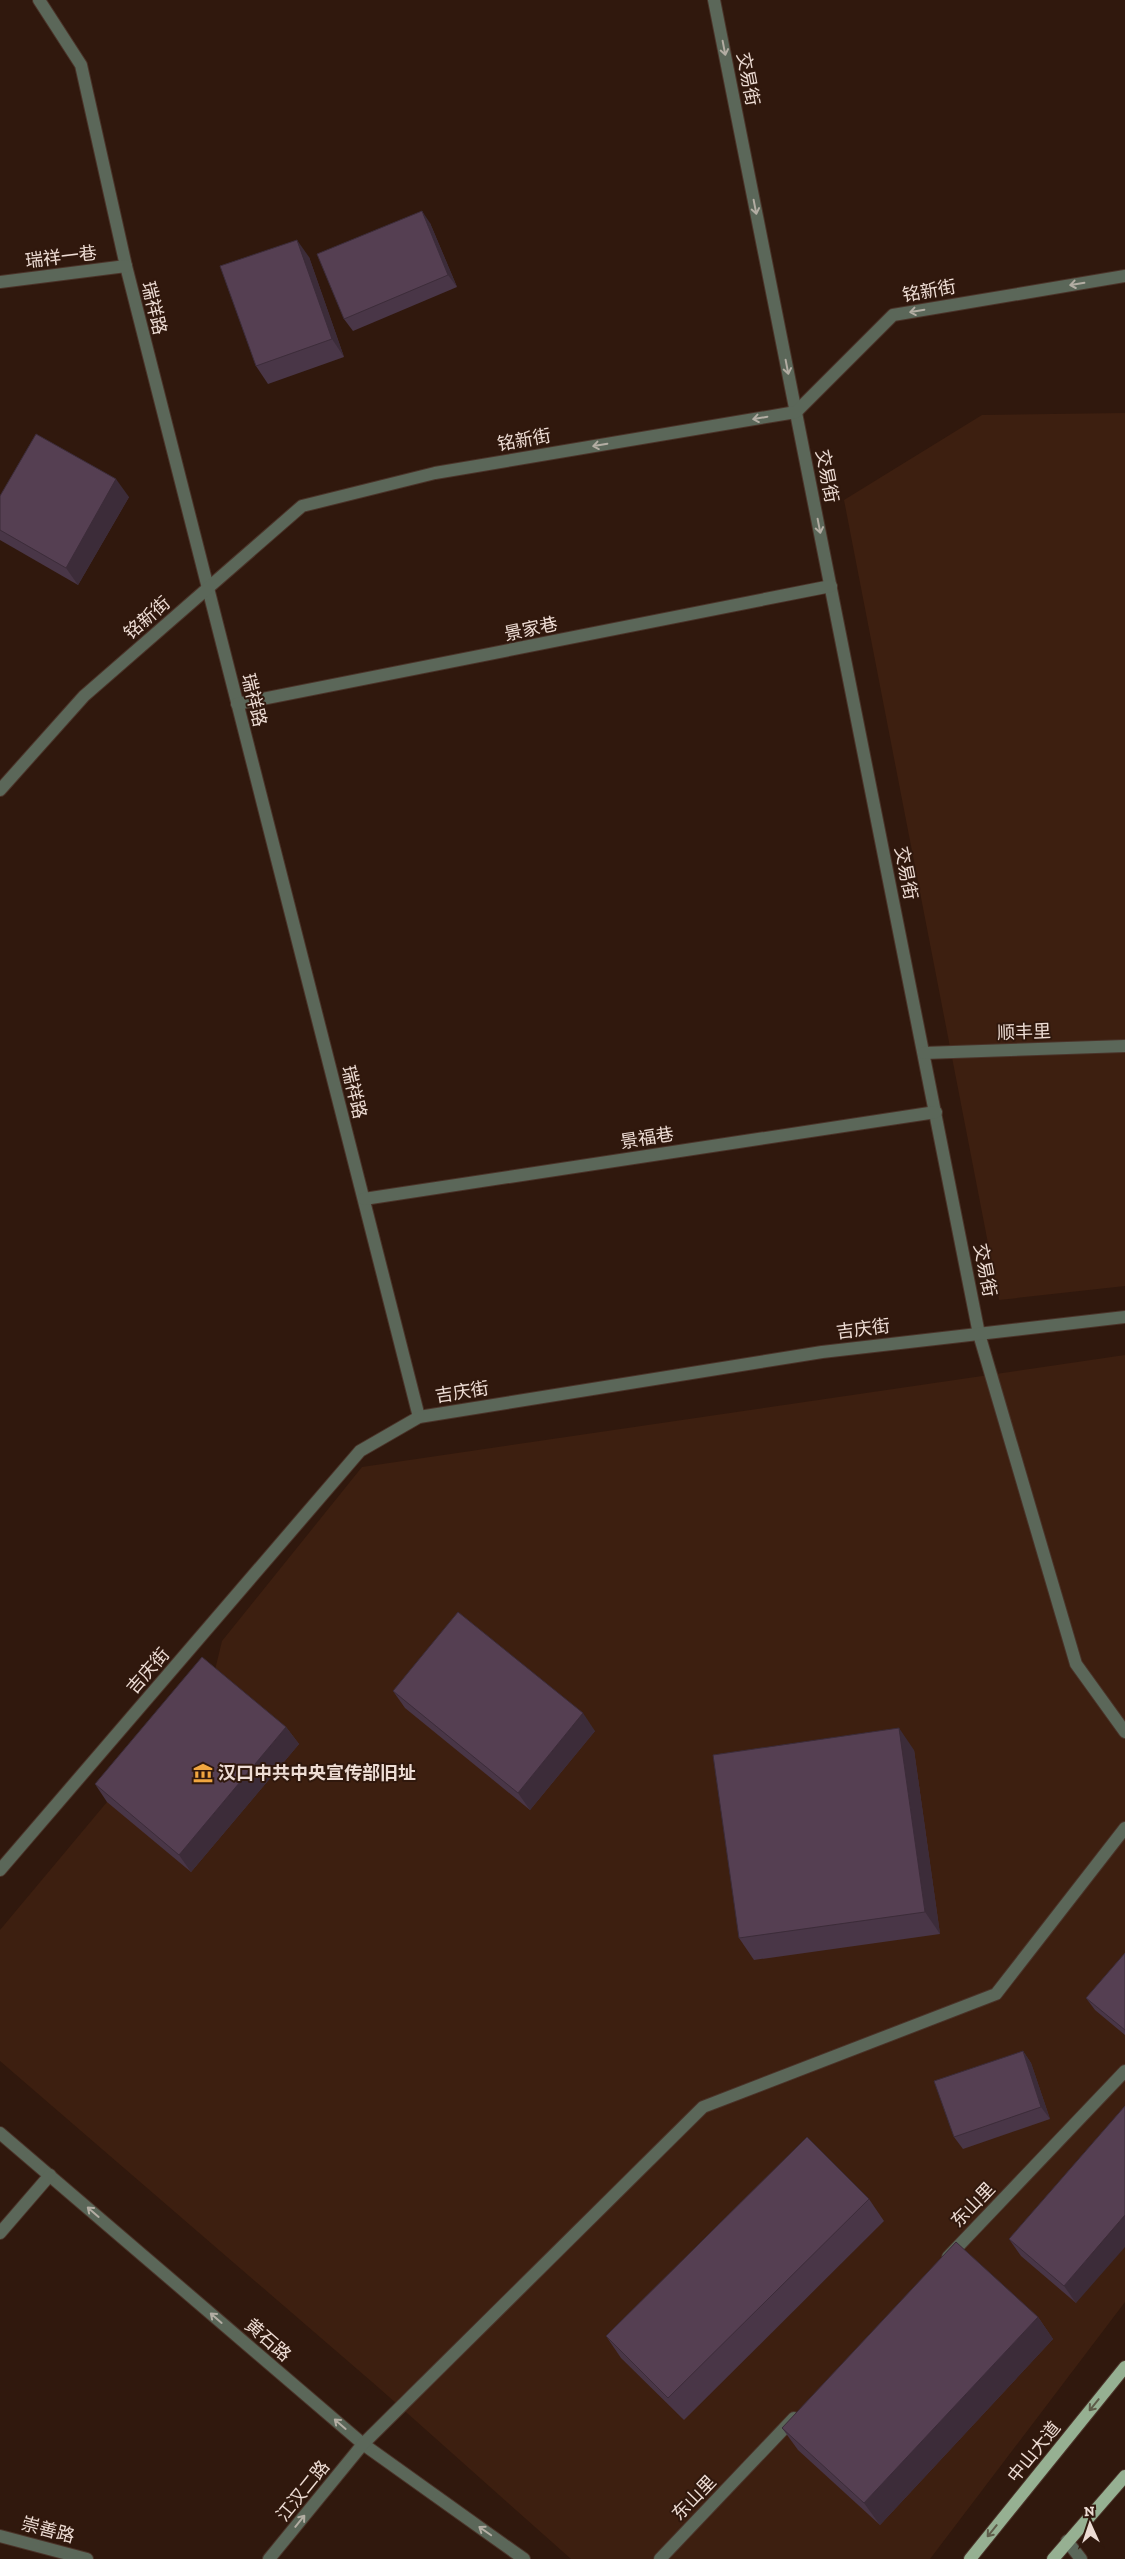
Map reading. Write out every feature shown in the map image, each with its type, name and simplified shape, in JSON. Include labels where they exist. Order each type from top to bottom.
[{"type":"main road","name":"中山大道","points":[[970,2559],[1125,2367]]},
{"type":"main road","points":[[1053,2559],[1125,2476]]},
{"type":"street","name":"瑞祥路","points":[[39,0],[81,65],[126,266],[419,1417]]},
{"type":"street","name":"交易街","points":[[714,0],[980,1334],[1076,1664],[1125,1732]]},
{"type":"street","name":"瑞祥一巷","points":[[0,282],[126,266]]},
{"type":"street","name":"铭新街","points":[[0,790],[84,696],[302,506],[435,473],[796,412],[893,315],[1125,276]]},
{"type":"street","name":"景家巷","points":[[237,704],[831,586]]},
{"type":"street","name":"顺丰里","points":[[924,1053],[1125,1046]]},
{"type":"street","name":"景福巷","points":[[364,1199],[936,1112]]},
{"type":"street","name":"吉庆街","points":[[0,1870],[360,1451],[419,1417],[822,1352],[1125,1317]]},
{"type":"street","name":"江汉二路","points":[[269,2559],[363,2444],[702,2107],[996,1994],[1125,1828]]},
{"type":"street","name":"东山里","points":[[940,2264],[1125,2070]]},
{"type":"street","name":"黄石路","points":[[0,2133],[363,2444],[524,2559]]},
{"type":"street","points":[[0,2233],[50,2175]]},
{"type":"street","name":"东山里","points":[[660,2559],[804,2408]]},
{"type":"street","name":"崇善路","points":[[0,2536],[87,2559]]},
{"type":"street","points":[[1067,2541],[1081,2559]]},
{"type":"shaded area","points":[[1125,413],[1125,1286],[999,1300],[844,500],[982,415]]},
{"type":"shaded area","points":[[1125,1355],[1125,2302],[930,2559],[571,2559],[379,2388],[0,2061],[0,1930],[214,1674],[222,1641],[362,1467]]},
{"type":"building","points":[[422,211],[448,275],[344,319],[317,254]]},
{"type":"building","points":[[297,240],[332,339],[256,366],[220,266]]},
{"type":"building","points":[[36,434],[116,479],[66,568],[0,530],[0,496]]},
{"type":"building","points":[[458,1612],[583,1713],[518,1793],[393,1691]]},
{"type":"building","name":"汉口中共中央宣传部旧址","points":[[202,1657],[286,1727],[179,1855],[95,1784]]},
{"type":"building","points":[[899,1728],[925,1912],[739,1938],[713,1755]]},
{"type":"building","points":[[1125,1953],[1125,2030],[1086,1998]]},
{"type":"building","points":[[1023,2051],[1041,2107],[954,2137],[934,2081]]},
{"type":"building","points":[[1125,2106],[1125,2215],[1064,2286],[1009,2239]]},
{"type":"building","points":[[807,2137],[869,2199],[668,2398],[606,2336]]},
{"type":"building","points":[[956,2242],[1038,2317],[864,2503],[782,2428]]},
{"type":"place","name":"汉口中共中央宣传部旧址","points":[[203,1773]]}]
